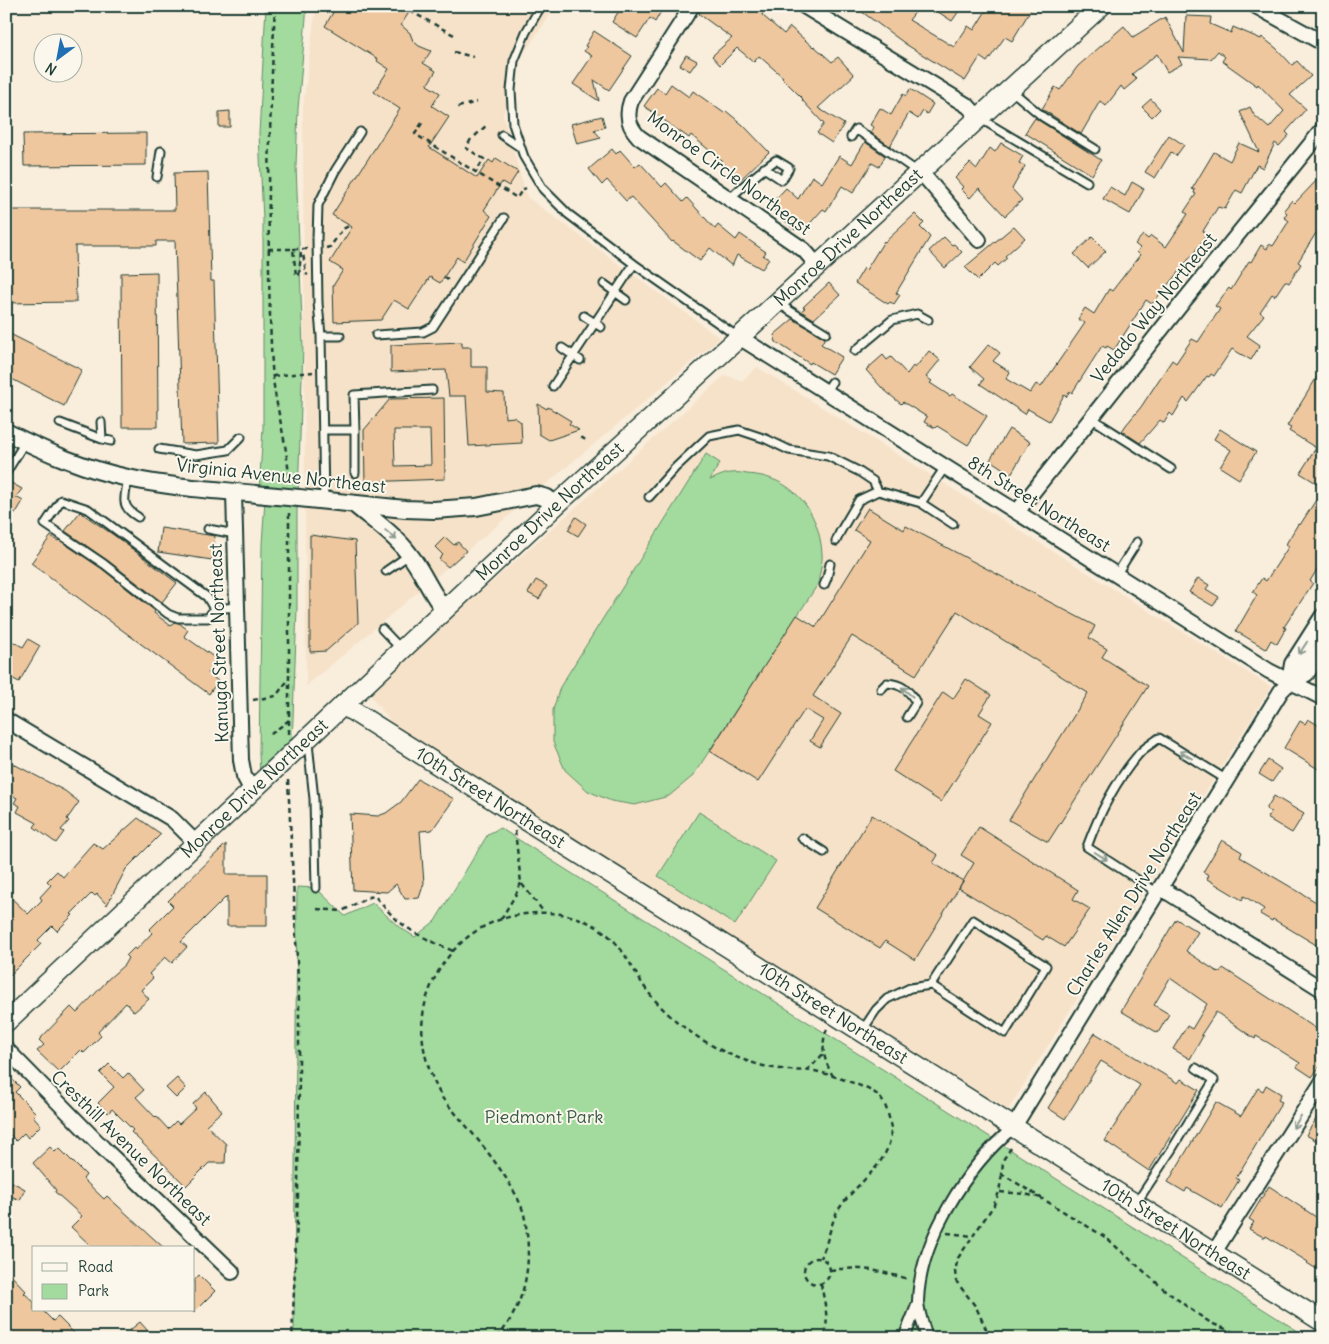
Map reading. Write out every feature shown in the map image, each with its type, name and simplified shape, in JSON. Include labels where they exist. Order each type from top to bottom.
[{"type":"main road","name":"Monroe Drive Northeast","points":[[6,1022],[556,505],[1101,6]]},
{"type":"main road","name":"10th Street Northeast","points":[[343,705],[862,1031],[1012,1128],[1323,1322]]},
{"type":"street","name":"Monroe Circle Northeast","points":[[692,6],[631,101],[628,111],[629,123],[639,137],[804,250],[817,264]]},
{"type":"street","points":[[804,6],[968,106],[978,117]]},
{"type":"street","points":[[1256,6],[1323,43]]},
{"type":"street","name":"Vedado Way Northeast","points":[[1017,512],[1323,129]]},
{"type":"street","points":[[919,172],[979,240]]},
{"type":"street","name":"8th Street Northeast","points":[[739,337],[829,387],[945,467],[1269,671],[1323,698]]},
{"type":"street","name":"Virginia Avenue Northeast","points":[[6,432],[44,452],[86,467],[166,485],[292,499],[434,510],[476,506],[536,495],[547,498],[556,505]]},
{"type":"street","name":"Kanuga Street Northeast","points":[[234,492],[241,760],[244,776],[252,792]]},
{"type":"street","points":[[354,504],[399,542],[410,554],[425,576],[436,600],[445,610]]},
{"type":"street","name":"Charles Allen Drive Northeast","points":[[1290,682],[1293,664],[1323,617]]},
{"type":"street","name":"Charles Allen Drive Northeast","points":[[1012,1128],[1160,891],[1281,691],[1290,682],[1306,673],[1323,647]]},
{"type":"street","points":[[6,720],[172,819],[196,843]]},
{"type":"street","points":[[1160,891],[1323,990]]},
{"type":"street","name":"Cresthill Avenue Northeast","points":[[6,1049],[103,1148],[232,1272]]},
{"type":"street","points":[[1213,1254],[1323,1081]]},
{"type":"street","points":[[904,1338],[918,1303],[920,1281],[926,1253],[935,1231],[965,1182],[993,1146],[1012,1128]]},
{"type":"street","points":[[918,1303],[927,1338]]},
{"type":"lane","points":[[541,6],[526,32],[514,61],[512,90],[514,124],[524,158],[543,189],[568,214],[634,264],[739,337]]},
{"type":"lane","points":[[1009,89],[1044,117],[1095,149]]},
{"type":"lane","points":[[978,117],[1087,182]]},
{"type":"lane","points":[[851,137],[858,127],[919,172]]},
{"type":"lane","points":[[324,501],[321,336],[318,303],[318,205],[335,171],[360,132]]},
{"type":"lane","points":[[502,135],[520,146]]},
{"type":"lane","points":[[157,177],[162,151]]},
{"type":"lane","points":[[729,199],[764,168]]},
{"type":"lane","points":[[376,335],[423,332],[433,327],[504,218]]},
{"type":"lane","points":[[552,386],[614,291],[634,264]]},
{"type":"lane","points":[[604,284],[626,300]]},
{"type":"lane","points":[[776,302],[826,332]]},
{"type":"lane","points":[[855,351],[892,320],[917,314],[928,320]]},
{"type":"lane","points":[[584,316],[602,327]]},
{"type":"lane","points":[[321,336],[340,336]]},
{"type":"lane","points":[[562,348],[580,360]]},
{"type":"lane","points":[[355,473],[354,395],[432,390]]},
{"type":"lane","points":[[1091,418],[1171,470]]},
{"type":"lane","points":[[101,422],[102,439]]},
{"type":"lane","points":[[60,423],[111,441]]},
{"type":"lane","points":[[323,430],[355,430]]},
{"type":"lane","points":[[649,497],[675,468],[709,436],[739,430],[766,439],[789,450],[828,456],[858,471],[873,482],[878,491]]},
{"type":"lane","points":[[160,449],[196,456],[228,450],[241,437]]},
{"type":"lane","points":[[6,473],[25,442]]},
{"type":"lane","points":[[921,503],[945,467]]},
{"type":"lane","points":[[129,478],[124,500],[126,508],[138,517]]},
{"type":"lane","points":[[836,541],[859,500],[878,491],[921,503],[953,524]]},
{"type":"lane","points":[[61,500],[88,509],[208,597],[214,608],[208,618],[178,618],[168,614],[104,564],[44,524],[61,500]]},
{"type":"lane","points":[[208,529],[235,534]]},
{"type":"lane","points":[[1116,575],[1137,542]]},
{"type":"lane","points":[[386,571],[410,554]]},
{"type":"lane","points":[[824,584],[830,564]]},
{"type":"lane","points":[[214,608],[237,607]]},
{"type":"lane","points":[[382,629],[402,650]]},
{"type":"lane","points":[[881,689],[887,683],[896,684],[912,693],[916,703],[907,717]]},
{"type":"lane","points":[[1160,891],[1087,847],[1096,822],[1113,789],[1139,754],[1159,738],[1228,780]]},
{"type":"lane","points":[[308,740],[314,799],[316,888]]},
{"type":"lane","points":[[802,838],[824,852]]},
{"type":"lane","points":[[862,1031],[876,1010],[887,999],[910,988],[931,985],[1005,1033],[1046,966],[974,920],[931,985]]},
{"type":"lane","points":[[1136,1205],[1214,1080],[1196,1068]]},
{"type":"path","points":[[275,6],[268,186],[268,249],[273,376],[287,454],[292,499],[289,736]]},
{"type":"path","points":[[410,11],[454,35]]},
{"type":"path","points":[[454,52],[473,57]]},
{"type":"path","points":[[458,107],[477,102]]},
{"type":"path","points":[[422,123],[416,134],[517,198],[522,190],[526,188]]},
{"type":"path","points":[[475,136],[488,124]]},
{"type":"path","points":[[472,139],[466,148],[484,159],[476,172]]},
{"type":"path","points":[[317,249],[330,247],[343,229],[350,226]]},
{"type":"path","points":[[268,249],[293,249],[308,249],[308,275],[306,274],[303,253],[301,253],[299,275],[296,275],[293,249]]},
{"type":"path","points":[[444,277],[450,281]]},
{"type":"path","points":[[273,376],[322,371]]},
{"type":"path","points":[[581,437],[587,441]]},
{"type":"path","points":[[248,701],[276,696],[283,689],[289,678]]},
{"type":"path","points":[[271,734],[289,720]]},
{"type":"path","points":[[288,782],[299,1000],[298,1194],[292,1338]]},
{"type":"path","points":[[500,920],[516,894],[520,883],[514,812]]},
{"type":"path","points":[[520,883],[543,911]]},
{"type":"path","points":[[317,909],[342,911],[369,897],[375,896],[404,927],[426,940],[453,951]]},
{"type":"path","points":[[497,1338],[512,1316],[525,1286],[529,1261],[526,1221],[509,1182],[443,1099],[426,1062],[422,1036],[426,1001],[435,977],[458,945],[478,930],[500,920],[526,913],[543,911],[564,914],[597,928],[607,935],[614,942],[653,998],[677,1022],[703,1040],[743,1060],[771,1067],[814,1071],[834,1077],[875,1094],[882,1100],[889,1117],[892,1134],[888,1146],[874,1172],[846,1199],[837,1214],[828,1244],[821,1258]]},
{"type":"path","points":[[834,1014],[825,1034],[823,1054],[834,1077]]},
{"type":"path","points":[[803,1071],[812,1066],[823,1054]]},
{"type":"path","points":[[990,1338],[976,1307],[960,1288],[955,1277],[958,1258],[994,1205],[999,1192],[1003,1160],[1011,1148]]},
{"type":"path","points":[[1002,1174],[1105,1237],[1165,1290],[1190,1309],[1211,1323],[1247,1338]]},
{"type":"path","points":[[999,1192],[1025,1194],[1045,1200]]},
{"type":"path","points":[[935,1231],[973,1236]]},
{"type":"path","points":[[816,1258],[821,1258],[828,1264],[830,1270],[827,1280],[821,1284],[808,1281],[804,1274],[804,1270],[810,1260],[816,1258]]},
{"type":"path","points":[[830,1270],[868,1269],[920,1281]]},
{"type":"path","points":[[821,1284],[826,1310],[824,1338]]},
{"type":"shaded area","points":[[316,6],[556,6],[522,56],[503,115],[527,197],[720,338],[306,686],[303,107]]},
{"type":"shaded area","points":[[757,367],[1271,687],[1008,1110],[392,724],[368,692],[725,375],[742,381]]},
{"type":"green space","points":[[266,6],[307,6],[298,109],[296,166],[303,347],[298,496],[259,492],[263,428],[263,220],[259,134]]},
{"type":"green space","points":[[706,454],[720,463],[710,480],[724,474],[734,473],[763,476],[777,481],[800,498],[809,510],[820,537],[822,557],[818,584],[693,776],[669,796],[635,805],[611,801],[588,791],[565,770],[553,742],[553,710],[560,687]]},
{"type":"green space","points":[[265,500],[297,503],[297,608],[292,745],[260,775],[262,544]]},
{"type":"green space","points":[[699,812],[776,861],[735,925],[658,876]]},
{"type":"green space","name":"Piedmont Park","points":[[500,828],[1309,1338],[292,1338],[294,1329],[297,887],[316,888],[345,916],[373,903],[399,927],[415,937],[435,921],[488,834]]},
{"type":"building","points":[[337,6],[413,6],[401,25],[410,33],[413,41],[431,51],[423,63],[436,71],[427,85],[440,93],[432,106],[449,117],[429,147],[477,178],[489,160],[493,163],[496,158],[518,172],[509,186],[502,182],[484,210],[491,216],[463,262],[457,257],[440,283],[430,277],[409,309],[394,300],[381,320],[334,322],[333,286],[343,270],[330,262],[352,227],[332,215],[400,109],[374,92],[389,69],[377,61],[378,59],[325,26]]},
{"type":"building","points":[[622,6],[664,6],[655,22],[650,18],[637,38],[612,22]]},
{"type":"building","points":[[704,6],[755,6],[763,13],[762,15],[784,34],[790,27],[832,62],[838,57],[854,75],[818,108],[844,124],[832,143],[817,133],[824,124],[783,77],[759,56],[754,62],[737,48],[720,65],[712,56],[732,38],[699,14]]},
{"type":"building","points":[[854,6],[920,6],[909,20],[954,47],[968,26],[974,30],[989,6],[1033,6],[1012,41],[1005,37],[987,62],[980,57],[965,81],[907,45]]},
{"type":"building","points":[[929,6],[952,6],[959,11],[952,21]]},
{"type":"building","points":[[1186,16],[1211,17],[1210,24],[1231,33],[1233,27],[1261,39],[1262,37],[1276,48],[1292,65],[1297,61],[1311,76],[1290,95],[1306,109],[1286,132],[1289,135],[1279,146],[1275,143],[1263,168],[1257,165],[1242,193],[1236,190],[1225,209],[1218,207],[1203,231],[1207,234],[1193,254],[1152,304],[1146,300],[1114,350],[1107,346],[1106,348],[1102,346],[1072,393],[1070,391],[1066,397],[1064,395],[1049,421],[1028,409],[1025,414],[980,384],[984,379],[970,367],[989,344],[1000,353],[993,361],[1010,372],[1006,379],[1030,393],[1036,384],[1041,387],[1085,323],[1078,319],[1085,308],[1094,314],[1109,289],[1112,291],[1140,255],[1137,252],[1140,248],[1135,244],[1143,235],[1148,239],[1151,236],[1166,247],[1188,214],[1184,212],[1196,194],[1194,193],[1195,190],[1192,189],[1214,152],[1230,161],[1239,143],[1259,152],[1240,112],[1250,107],[1254,115],[1269,128],[1284,111],[1258,84],[1257,86],[1222,61],[1225,57],[1218,51],[1211,59],[1178,57],[1182,64],[1167,72],[1157,54],[1132,74],[1137,79],[1124,90],[1121,86],[1106,106],[1100,101],[1081,134],[1042,109],[1055,87],[1060,90],[1078,66],[1124,26],[1133,37],[1165,17],[1184,53]]},
{"type":"building","points":[[594,31],[632,56],[609,90],[594,80],[599,101],[573,84],[592,56],[584,51]]},
{"type":"building","points":[[686,55],[697,61],[690,71],[680,65]]},
{"type":"building","points":[[671,84],[689,97],[693,91],[724,113],[726,111],[743,125],[769,152],[740,180],[721,160],[691,135],[689,138],[644,106],[657,88],[665,93]]},
{"type":"building","points":[[910,89],[933,104],[927,114],[923,111],[918,119],[909,113],[890,146],[871,133],[874,127],[870,125],[880,108],[891,115],[903,94],[906,96]]},
{"type":"building","points":[[1151,99],[1160,109],[1152,117],[1142,107]]},
{"type":"building","points":[[230,111],[230,127],[219,127],[219,112]]},
{"type":"building","points":[[602,116],[605,127],[594,130],[601,138],[577,144],[571,124]]},
{"type":"building","points":[[1035,118],[1101,160],[1092,175],[1025,133]]},
{"type":"building","points":[[146,133],[146,165],[24,166],[23,134]]},
{"type":"building","points":[[1169,135],[1184,145],[1176,156],[1171,152],[1155,178],[1145,172]]},
{"type":"building","points":[[865,142],[885,156],[879,167],[872,163],[853,193],[842,186],[826,211],[823,209],[804,230],[799,226],[795,230],[769,206],[786,188],[798,199],[812,176],[822,183],[839,156],[852,164]]},
{"type":"building","points":[[1001,143],[1023,156],[1019,163],[1025,166],[1012,189],[1022,200],[1005,216],[979,188],[970,198],[961,189],[963,187],[955,178],[970,163],[977,169],[990,148],[995,152]]},
{"type":"building","points":[[612,149],[616,154],[620,150],[635,167],[640,163],[662,187],[666,183],[683,202],[687,198],[715,229],[718,225],[736,240],[740,234],[766,252],[763,256],[769,259],[762,269],[737,255],[732,266],[710,248],[700,261],[672,242],[631,197],[626,201],[607,180],[602,185],[589,169]]},
{"type":"building","points":[[208,172],[211,281],[214,281],[219,443],[182,444],[175,241],[156,241],[156,246],[75,246],[76,302],[6,303],[6,210],[175,210],[174,173]]},
{"type":"building","points":[[1317,180],[1323,186],[1323,239],[1316,233],[1298,262],[1301,264],[1289,283],[1285,281],[1275,296],[1272,294],[1260,312],[1264,315],[1247,336],[1260,345],[1251,360],[1232,349],[1214,376],[1211,374],[1209,377],[1207,376],[1188,402],[1184,398],[1173,416],[1170,413],[1164,423],[1160,420],[1140,443],[1122,431],[1141,407],[1172,360],[1176,363],[1192,339],[1198,342],[1220,309],[1215,306],[1229,288],[1231,290],[1261,245],[1267,249],[1269,244],[1273,246],[1289,221],[1284,217],[1287,213],[1284,210],[1292,200],[1295,203]]},
{"type":"building","points":[[1132,182],[1144,189],[1130,214],[1103,199],[1110,187],[1125,196]]},
{"type":"building","points":[[915,214],[924,223],[920,227],[930,237],[896,293],[900,295],[894,304],[890,302],[888,304],[855,283],[864,268],[866,270],[884,241]]},
{"type":"building","points":[[1014,226],[1025,238],[1005,256],[1007,258],[998,266],[995,263],[978,280],[965,267]]},
{"type":"building","points":[[944,237],[962,252],[945,268],[929,251]]},
{"type":"building","points":[[1092,237],[1106,251],[1088,268],[1074,254]]},
{"type":"building","points":[[157,272],[158,427],[122,427],[121,273]]},
{"type":"building","points":[[829,283],[840,295],[814,319],[801,311],[805,308],[803,307]]},
{"type":"building","points":[[793,319],[825,338],[821,344],[842,357],[831,374],[811,362],[810,364],[776,342],[774,335]]},
{"type":"building","points":[[6,332],[82,370],[64,406],[6,376]]},
{"type":"building","points":[[462,342],[462,347],[471,347],[471,367],[487,367],[487,392],[504,393],[505,418],[514,417],[521,422],[522,443],[469,446],[466,396],[449,396],[446,370],[391,372],[391,345]]},
{"type":"building","points":[[929,351],[940,360],[926,377],[932,381],[930,383],[950,396],[952,394],[987,416],[968,445],[937,426],[935,428],[924,422],[927,417],[903,402],[901,404],[882,388],[866,370],[883,355],[887,360],[891,357],[907,374],[913,366],[915,368]]},
{"type":"building","points":[[1323,367],[1323,487],[1300,473],[1316,448],[1289,431],[1291,428],[1287,426]]},
{"type":"building","points":[[444,398],[445,479],[365,482],[364,430],[390,399]],"holes":[[[394,430],[430,430],[431,465],[395,466]]]},
{"type":"building","points":[[538,404],[547,409],[548,407],[571,421],[569,424],[579,430],[549,440],[539,434]]},
{"type":"building","points":[[1009,429],[1030,442],[1011,474],[990,460]]},
{"type":"building","points":[[1220,429],[1256,452],[1239,479],[1220,467],[1231,450],[1214,439]]},
{"type":"building","points":[[6,480],[22,489],[16,497],[23,501],[16,513],[9,509],[6,514]]},
{"type":"building","points":[[1323,489],[1323,560],[1310,581],[1313,583],[1284,627],[1286,628],[1277,644],[1271,640],[1266,649],[1236,631],[1257,595],[1253,592],[1262,578],[1266,581],[1289,546],[1286,544],[1298,524],[1300,525]]},
{"type":"building","points":[[868,508],[904,530],[906,526],[1095,626],[1089,638],[1107,649],[1102,657],[1148,686],[1048,842],[1009,820],[1088,693],[957,611],[916,675],[852,636],[813,696],[841,714],[820,747],[810,741],[823,720],[805,709],[758,782],[710,751],[797,615],[816,627],[870,540],[854,530]]},
{"type":"building","points":[[80,512],[177,583],[162,602],[65,531]]},
{"type":"building","points":[[576,517],[586,524],[578,536],[568,530]]},
{"type":"building","points":[[161,528],[215,536],[212,560],[158,552]]},
{"type":"building","points":[[310,535],[355,541],[358,623],[326,651],[310,652]]},
{"type":"building","points":[[51,536],[101,568],[171,626],[174,622],[179,623],[188,630],[184,636],[218,660],[208,673],[218,681],[209,694],[31,563]]},
{"type":"building","points":[[445,537],[454,545],[458,542],[466,551],[448,567],[439,559],[443,555],[435,547]]},
{"type":"building","points":[[1198,578],[1209,585],[1206,589],[1219,597],[1213,606],[1189,592]]},
{"type":"building","points":[[536,580],[547,586],[539,599],[528,593]]},
{"type":"building","points":[[6,638],[23,647],[28,639],[40,646],[19,682],[6,675]]},
{"type":"building","points":[[966,679],[991,695],[979,714],[992,722],[941,802],[893,771],[943,692],[953,699]]},
{"type":"building","points":[[1308,719],[1323,728],[1323,772],[1284,748],[1300,721],[1305,724]]},
{"type":"building","points":[[6,760],[65,791],[79,802],[67,819],[69,821],[61,830],[64,832],[56,843],[34,827],[37,823],[17,812],[20,806],[14,803],[17,798],[6,792]]},
{"type":"building","points":[[1268,760],[1281,769],[1272,782],[1259,774]]},
{"type":"building","points":[[418,779],[454,799],[432,830],[420,831],[424,883],[419,898],[405,899],[396,884],[387,892],[353,890],[350,814],[378,816],[386,813],[401,802]]},
{"type":"building","points":[[1274,796],[1304,814],[1292,833],[1267,818],[1271,812],[1266,809]]},
{"type":"building","points":[[872,815],[938,855],[933,863],[963,881],[915,960],[885,941],[880,948],[815,908]]},
{"type":"building","points":[[138,818],[161,834],[126,869],[107,905],[97,894],[95,896],[92,893],[57,931],[52,926],[38,940],[41,944],[6,979],[6,893],[28,914],[42,900],[40,897],[51,885],[47,881],[57,871],[63,877],[93,843],[103,849]]},
{"type":"building","points":[[979,827],[1078,890],[1073,899],[1090,909],[1064,947],[1046,936],[1043,940],[959,888],[974,863],[961,855]]},
{"type":"building","points":[[1222,840],[1242,852],[1240,857],[1323,906],[1323,949],[1273,919],[1272,921],[1260,914],[1264,909],[1244,896],[1242,900],[1207,879],[1209,875],[1203,872]]},
{"type":"building","points":[[226,844],[226,874],[267,874],[267,926],[227,926],[227,896],[181,942],[187,947],[172,963],[165,957],[149,974],[153,978],[141,990],[149,999],[134,1012],[126,1003],[98,1032],[101,1036],[84,1053],[81,1050],[59,1072],[37,1051],[44,1045],[39,1040],[71,1007],[77,1013],[106,981],[124,965],[128,958],[126,956],[134,948],[136,950],[152,933],[149,930],[173,906],[168,901]]},
{"type":"building","points":[[1176,919],[1198,932],[1186,951],[1216,971],[1220,972],[1223,968],[1323,1033],[1323,1062],[1312,1077],[1297,1067],[1300,1063],[1256,1036],[1255,1039],[1216,1012],[1201,1035],[1203,1036],[1190,1059],[1173,1049],[1187,1026],[1192,1029],[1207,1004],[1170,978],[1154,1005],[1169,1014],[1158,1033],[1121,1011]]},
{"type":"building","points":[[1095,1033],[1178,1083],[1181,1079],[1199,1090],[1149,1171],[1105,1141],[1140,1085],[1101,1061],[1065,1119],[1048,1108]]},
{"type":"building","points":[[109,1064],[123,1078],[128,1073],[144,1090],[136,1097],[168,1129],[176,1121],[179,1124],[196,1108],[193,1104],[206,1092],[222,1111],[206,1125],[226,1144],[225,1163],[209,1163],[186,1186],[131,1132],[133,1130],[112,1109],[108,1113],[98,1103],[114,1087],[100,1073]]},
{"type":"building","points":[[6,1073],[20,1087],[15,1092],[36,1113],[33,1116],[41,1125],[28,1138],[24,1133],[16,1141],[6,1131]]},
{"type":"building","points":[[177,1078],[186,1088],[176,1098],[166,1088]]},
{"type":"building","points":[[1266,1085],[1281,1094],[1278,1100],[1282,1102],[1236,1178],[1239,1180],[1222,1208],[1187,1188],[1185,1192],[1168,1182],[1216,1102],[1241,1116],[1258,1088],[1263,1091]]},
{"type":"building","points":[[1323,1108],[1323,1144],[1306,1135]]},
{"type":"building","points":[[50,1147],[55,1152],[59,1148],[86,1175],[83,1179],[104,1199],[107,1196],[162,1246],[91,1246],[71,1227],[82,1216],[55,1192],[56,1190],[33,1163]]},
{"type":"building","points":[[12,1182],[25,1189],[20,1200],[6,1194]]},
{"type":"building","points":[[1269,1186],[1319,1219],[1315,1224],[1323,1229],[1323,1273],[1266,1236],[1265,1238],[1249,1229],[1254,1222],[1249,1219]]},
{"type":"building","points":[[6,1270],[32,1300],[32,1312],[44,1312],[53,1321],[58,1317],[79,1338],[6,1338]]},
{"type":"building","points":[[199,1275],[215,1291],[195,1311],[195,1280]]},
{"type":"building","points":[[140,1322],[154,1338],[136,1338],[130,1330]]}]
